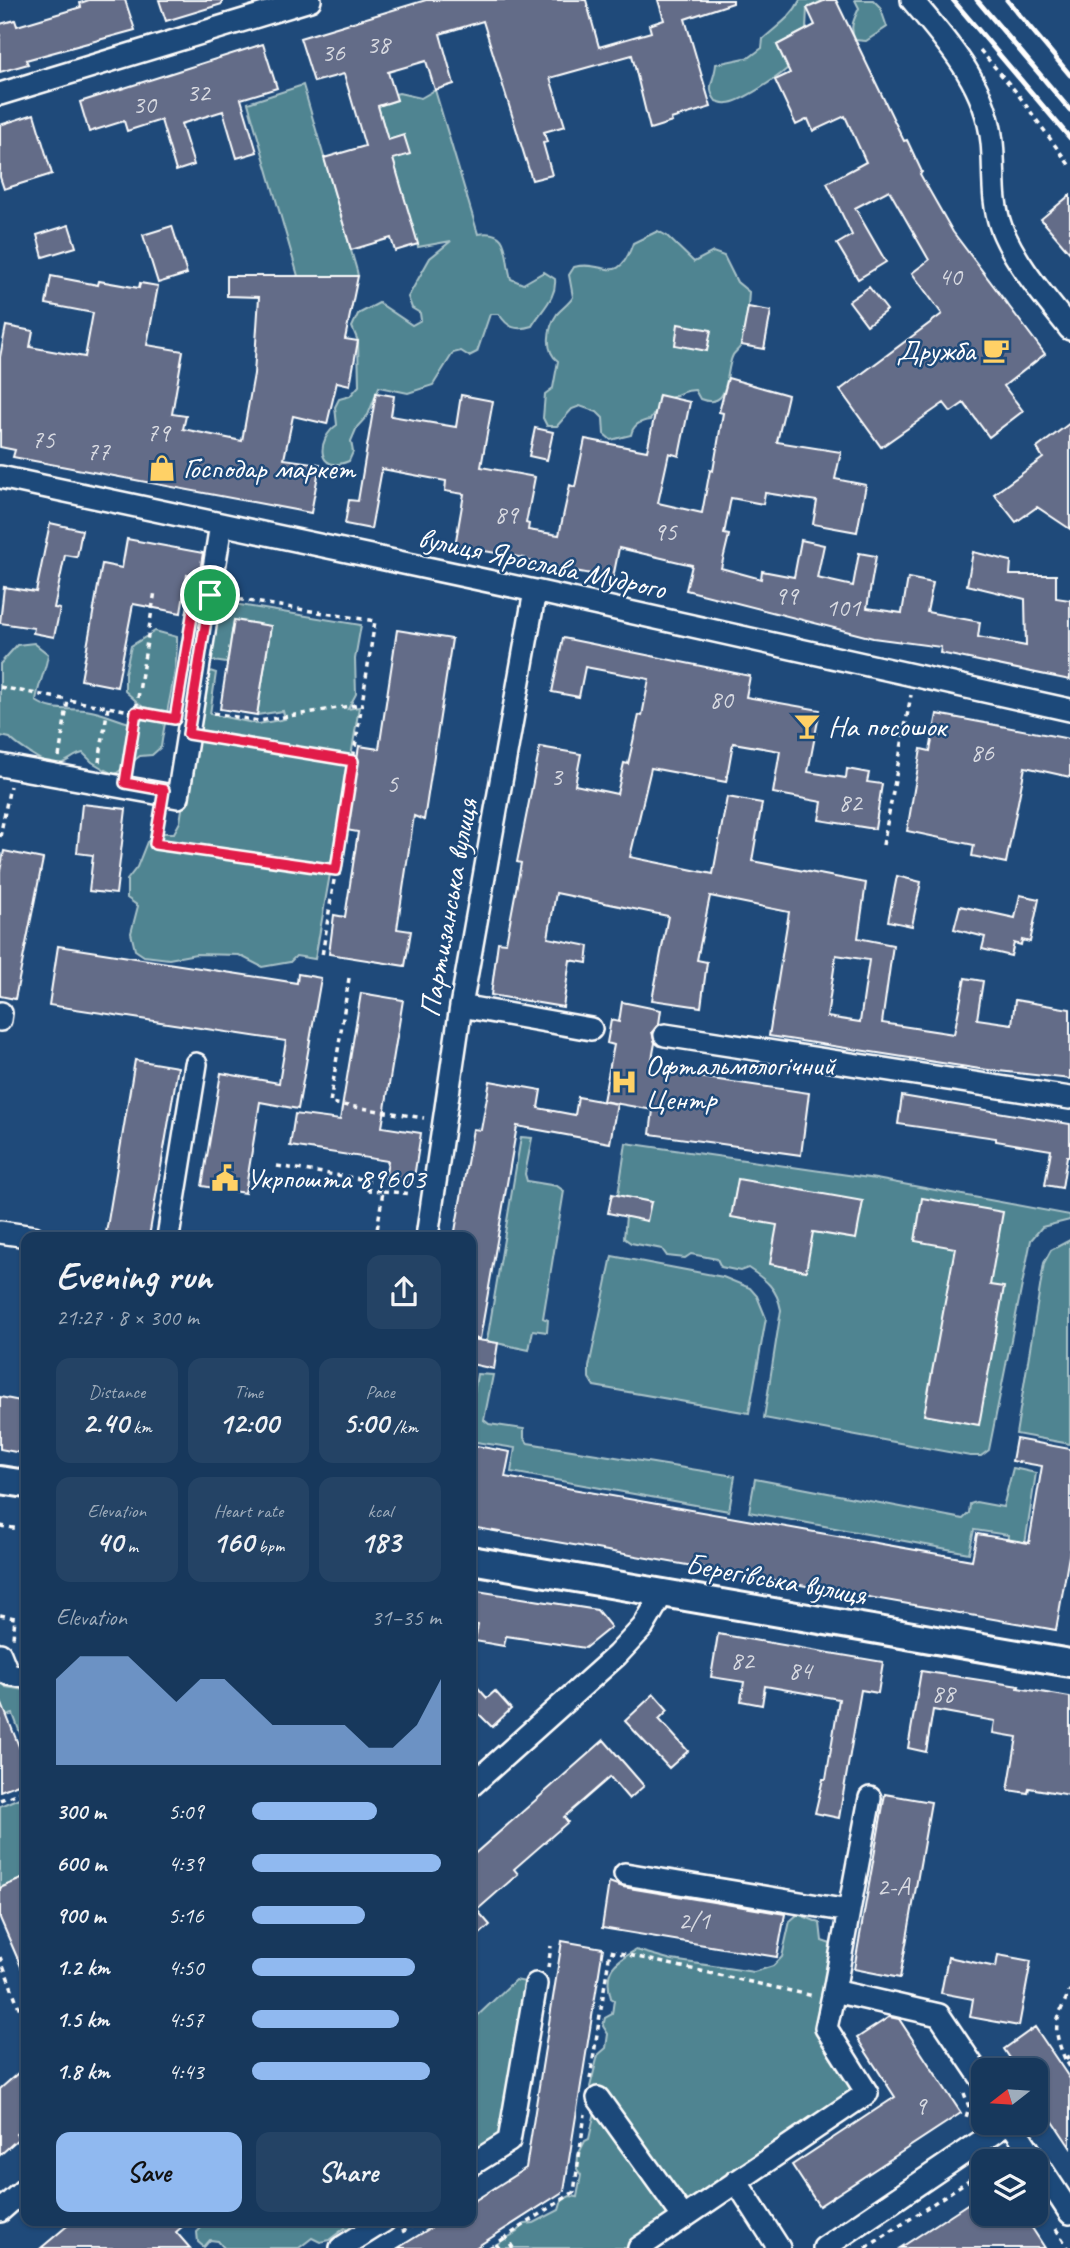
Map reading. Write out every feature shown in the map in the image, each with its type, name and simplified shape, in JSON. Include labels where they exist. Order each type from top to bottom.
[{"type":"main road","points":[[0,1480],[21,1483]]},
{"type":"main road","name":"Берегівська вулиця","points":[[476,1561],[1070,1663]]},
{"type":"street","points":[[0,94],[310,0]]},
{"type":"street","points":[[912,0],[956,54],[982,98],[992,142],[995,197],[1000,223],[1009,246],[1028,275],[1070,328]]},
{"type":"street","name":"вулиця Ярослава Мудрого","points":[[0,477],[534,591],[1070,710]]},
{"type":"street","points":[[7,766],[178,797],[222,524]]},
{"type":"street","name":"Партизанська вулиця","points":[[428,1232],[461,1006],[534,591]]},
{"type":"street","points":[[461,1006],[591,1029]]},
{"type":"street","points":[[665,1035],[1070,1098]]},
{"type":"street","points":[[169,1232],[197,1064]]},
{"type":"street","points":[[0,1232],[21,1235]]},
{"type":"street","points":[[476,1782],[617,1655],[643,1627],[663,1593]]},
{"type":"street","points":[[0,1654],[8,1674],[21,1676]]},
{"type":"street","points":[[639,2248],[867,2092],[826,2028],[870,1798]]},
{"type":"street","points":[[625,1874],[849,1911]]},
{"type":"street","points":[[476,2162],[509,2141],[536,1984]]},
{"type":"street","points":[[833,1995],[922,2009],[939,2015],[971,2063]]},
{"type":"street","points":[[591,2097],[684,2218]]},
{"type":"street","points":[[824,2248],[991,2135]]},
{"type":"street","points":[[1017,2135],[1070,2213]]},
{"type":"street","points":[[736,2181],[779,2248]]},
{"type":"street","points":[[0,2211],[21,2192]]},
{"type":"street","points":[[341,2248],[375,2226]]},
{"type":"path","points":[[973,41],[1017,93],[1070,166]]},
{"type":"path","points":[[126,771],[155,591]]},
{"type":"path","points":[[210,595],[375,621],[322,956]]},
{"type":"path","points":[[0,687],[175,719],[173,732],[353,761]]},
{"type":"path","points":[[883,845],[911,695]]},
{"type":"path","points":[[59,759],[68,700]]},
{"type":"path","points":[[214,700],[212,713],[259,721],[362,704]]},
{"type":"path","points":[[99,766],[108,707]]},
{"type":"path","points":[[0,837],[7,766]]},
{"type":"path","points":[[163,794],[155,844],[336,870]]},
{"type":"path","points":[[349,978],[330,1103],[429,1119]]},
{"type":"path","points":[[277,1166],[368,1180],[368,1190],[417,1195]]},
{"type":"path","points":[[377,1232],[383,1191]]},
{"type":"path","points":[[0,1526],[21,1529]]},
{"type":"path","points":[[0,1800],[21,1792]]},
{"type":"path","points":[[489,2248],[497,2246],[506,2237],[574,2192],[591,2097],[610,1951],[833,1995]]},
{"type":"path","points":[[0,1956],[21,2013]]},
{"type":"path","points":[[1070,1990],[1054,2035],[1070,2067]]},
{"type":"path","points":[[1065,2059],[1070,2056]]},
{"type":"path","points":[[959,2085],[969,2107],[965,2121]]},
{"type":"path","points":[[866,2248],[971,2179]]},
{"type":"path","points":[[506,2237],[513,2248]]},
{"type":"green space","points":[[800,0],[826,0],[807,8],[806,30],[777,45],[788,68],[741,99],[726,103],[716,101],[711,87],[716,64],[750,57],[762,48],[763,39],[788,16]]},
{"type":"green space","points":[[855,0],[873,0],[880,7],[887,27],[866,41],[855,40],[853,35],[853,23],[859,8]]},
{"type":"green space","points":[[303,85],[358,276],[298,276],[248,103]]},
{"type":"green space","points":[[435,90],[478,234],[489,233],[501,239],[511,279],[523,284],[544,272],[555,279],[554,292],[532,326],[513,327],[499,314],[490,314],[477,352],[469,356],[461,351],[453,353],[433,385],[408,393],[379,387],[368,415],[357,427],[351,441],[353,452],[349,461],[330,463],[325,459],[323,446],[325,438],[337,425],[335,407],[339,399],[350,396],[359,386],[358,341],[352,327],[358,314],[379,303],[412,325],[421,320],[420,313],[412,308],[408,297],[430,258],[451,241],[418,247],[378,106],[397,100],[395,94],[421,98]]},
{"type":"green space","points":[[658,231],[694,262],[713,252],[724,256],[737,282],[749,292],[744,335],[730,362],[722,395],[717,400],[710,401],[700,399],[695,390],[681,393],[663,404],[650,420],[637,424],[631,435],[611,440],[604,434],[603,418],[597,412],[580,406],[572,409],[557,426],[547,426],[543,418],[545,394],[553,388],[558,361],[549,345],[551,325],[573,297],[569,275],[574,267],[615,269],[627,257],[633,243]]},
{"type":"green space","points":[[216,601],[361,625],[355,659],[356,694],[348,709],[359,707],[351,757],[337,755],[332,760],[347,763],[331,865],[327,865],[325,873],[330,874],[315,959],[296,956],[290,962],[262,967],[239,955],[196,954],[169,959],[144,956],[135,950],[131,933],[138,906],[127,898],[127,880],[137,867],[147,842],[162,833],[174,833],[180,822],[193,740],[245,747],[253,743],[195,733],[204,669],[216,673],[210,714],[258,724],[285,719],[283,711],[257,715],[271,626],[234,620],[227,663],[206,660]]},
{"type":"green space","points":[[155,631],[177,637],[177,651],[161,747],[152,755],[140,756],[114,775],[92,762],[83,753],[53,764],[23,749],[10,738],[0,736],[0,664],[17,645],[34,643],[48,654],[36,701],[49,707],[91,711],[139,725],[145,709],[125,691],[125,673],[131,646]]},
{"type":"green space","points":[[521,1137],[532,1138],[525,1174],[527,1181],[557,1186],[564,1191],[543,1318],[548,1320],[547,1332],[533,1330],[529,1350],[487,1341]]},
{"type":"green space","points":[[626,1143],[876,1179],[1070,1215],[1070,1220],[1042,1227],[1031,1240],[989,1450],[981,1456],[970,1456],[764,1418],[781,1310],[774,1290],[748,1268],[740,1271],[721,1267],[717,1259],[691,1254],[685,1258],[667,1256],[662,1249],[631,1243],[624,1238],[626,1216],[651,1202],[618,1195]]},
{"type":"green space","points":[[1070,1240],[1070,1444],[1016,1434],[1044,1263],[1051,1250]]},
{"type":"green space","points":[[612,1256],[723,1277],[750,1288],[757,1296],[766,1318],[749,1413],[594,1386],[589,1378],[589,1367]]},
{"type":"green space","points":[[477,1374],[493,1375],[484,1420],[489,1424],[524,1429],[524,1438],[528,1443],[735,1476],[729,1511],[511,1472],[515,1448],[476,1442]]},
{"type":"green space","points":[[1013,1468],[1036,1473],[1022,1564],[1005,1561],[1008,1535],[974,1530],[969,1553],[749,1512],[755,1479],[963,1519],[969,1513],[970,1504],[976,1502],[1003,1507]]},
{"type":"green space","points":[[0,1672],[6,1687],[21,1689],[21,1736],[13,1714],[0,1718]]},
{"type":"green space","points":[[21,1797],[21,1879],[0,1888],[0,1806]]},
{"type":"green space","points":[[798,1914],[820,1923],[822,1941],[842,1948],[826,2028],[867,2093],[639,2248],[490,2248],[525,2224],[534,2223],[559,2210],[562,2200],[570,2196],[577,2197],[581,2175],[577,2169],[578,2155],[585,2141],[589,2139],[598,2098],[590,2087],[598,2055],[606,2048],[608,2034],[603,2026],[605,2018],[612,2014],[614,2000],[611,1998],[608,1980],[616,1963],[636,1950],[672,1960],[754,1972],[773,1966],[782,1957],[790,1921]]},
{"type":"green space","points":[[515,1980],[536,1984],[509,2141],[476,2162],[476,2017]]},
{"type":"green space","points":[[203,2226],[376,2226],[354,2239],[345,2228],[329,2240],[320,2242],[312,2238],[299,2248],[224,2248],[218,2241],[210,2240],[204,2247],[198,2242],[197,2232]]},
{"type":"building","points":[[89,0],[125,0],[135,30],[26,60],[28,64],[0,72],[0,24],[15,20],[17,26],[81,7],[80,3]]},
{"type":"building","points":[[159,0],[222,0],[222,4],[166,21]]},
{"type":"building","points":[[426,0],[586,0],[599,47],[651,32],[649,25],[664,20],[658,0],[733,0],[733,3],[685,19],[711,107],[671,119],[672,122],[650,129],[632,55],[550,78],[565,126],[544,132],[547,142],[543,143],[552,175],[532,180],[483,21],[440,34],[454,84],[435,90],[426,61],[388,72],[397,100],[378,106],[388,140],[404,135],[410,154],[393,159],[418,244],[395,251],[391,238],[351,250],[324,158],[365,146],[344,74],[314,82],[300,38]]},
{"type":"building","points":[[826,0],[836,0],[904,141],[907,140],[922,172],[920,174],[953,232],[1045,354],[1004,386],[1023,411],[989,437],[964,403],[951,412],[944,403],[881,447],[840,390],[942,314],[912,273],[929,260],[889,190],[855,208],[886,262],[858,279],[837,244],[852,235],[827,183],[866,162],[845,116],[813,131],[808,119],[796,125],[775,80],[790,73],[777,45],[815,25],[807,8]]},
{"type":"building","points":[[263,44],[277,88],[241,99],[257,152],[237,158],[223,111],[181,124],[194,165],[176,171],[161,120],[127,131],[124,121],[89,132],[80,102]]},
{"type":"building","points":[[34,114],[52,174],[4,189],[0,177],[0,125]]},
{"type":"building","points":[[1070,195],[1070,253],[1041,219]]},
{"type":"building","points":[[69,225],[76,247],[43,257],[37,235]]},
{"type":"building","points":[[172,226],[187,274],[158,283],[143,235]]},
{"type":"building","points":[[51,276],[98,285],[99,281],[139,288],[140,283],[158,286],[147,345],[183,351],[172,414],[186,416],[183,429],[242,441],[254,374],[259,297],[227,296],[227,276],[358,276],[345,339],[358,341],[350,385],[337,382],[327,424],[293,416],[284,459],[320,464],[311,513],[13,457],[15,450],[0,447],[0,357],[6,326],[33,331],[30,347],[85,357],[93,313],[46,304]]},
{"type":"building","points":[[869,287],[887,310],[867,325],[849,301]]},
{"type":"building","points":[[748,307],[771,311],[764,349],[741,345]]},
{"type":"building","points":[[678,324],[711,330],[707,351],[675,345]]},
{"type":"building","points":[[728,378],[788,395],[777,442],[841,452],[835,479],[866,485],[857,532],[813,524],[817,501],[765,493],[763,504],[731,498],[724,534],[729,535],[721,568],[761,579],[762,571],[794,577],[801,540],[824,545],[817,578],[853,586],[859,553],[876,556],[867,608],[902,613],[908,578],[933,583],[927,612],[980,622],[978,637],[1026,646],[1025,599],[967,585],[973,552],[1011,561],[1010,575],[1056,575],[1056,598],[1070,600],[1070,680],[940,653],[941,647],[873,638],[686,590],[692,565],[619,548],[613,578],[553,567],[525,558],[455,546],[464,494],[445,491],[446,481],[382,469],[371,529],[345,524],[349,500],[358,501],[376,393],[394,396],[391,416],[456,427],[461,395],[493,401],[481,467],[535,477],[526,523],[529,524],[528,530],[559,535],[570,485],[575,487],[585,439],[647,451],[659,395],[690,402],[679,456],[669,453],[658,503],[702,513],[710,470],[713,471],[723,413],[719,412]]},
{"type":"building","points":[[1070,423],[1070,529],[1037,507],[1016,522],[994,494],[1043,458],[1037,448]]},
{"type":"building","points":[[535,428],[553,432],[547,460],[529,456]]},
{"type":"building","points":[[50,523],[82,530],[77,557],[65,555],[54,608],[60,609],[54,637],[33,633],[34,628],[0,623],[4,587],[36,592]]},
{"type":"building","points":[[127,539],[203,553],[199,577],[187,575],[181,613],[133,604],[117,687],[81,680],[102,564],[122,568]]},
{"type":"building","points":[[234,620],[271,626],[257,715],[220,709]]},
{"type":"building","points":[[397,630],[452,639],[424,820],[414,816],[397,929],[411,931],[405,966],[329,954],[334,915],[345,917],[358,832],[346,830],[359,746],[379,749]]},
{"type":"building","points":[[563,638],[750,676],[746,697],[820,710],[808,772],[846,778],[847,769],[869,773],[867,782],[882,784],[875,829],[819,820],[822,802],[773,793],[780,751],[733,743],[726,782],[651,768],[630,857],[713,874],[727,797],[762,803],[752,861],[866,883],[858,938],[893,945],[882,1023],[954,1034],[965,978],[983,981],[977,1019],[1012,1024],[1015,1000],[1070,1009],[1070,1079],[980,1069],[769,1036],[789,912],[710,896],[697,960],[707,962],[701,1007],[652,1000],[668,916],[556,893],[548,938],[589,946],[587,963],[570,960],[563,1007],[491,995],[498,942],[506,943],[521,863],[517,862],[540,747],[581,754],[575,785],[617,794],[624,763],[628,764],[639,715],[642,716],[649,679],[585,667],[579,697],[552,692]],"holes":[[[836,955],[869,960],[860,1022],[827,1017]]]},
{"type":"building","points":[[937,714],[1070,739],[1070,777],[1025,767],[1006,863],[972,856],[974,845],[907,831],[921,749],[930,751]]},
{"type":"building","points":[[82,804],[126,809],[116,894],[89,891],[93,855],[77,853]]},
{"type":"building","points":[[4,851],[43,859],[15,999],[0,996],[0,871]]},
{"type":"building","points":[[897,876],[921,882],[912,926],[888,921]]},
{"type":"building","points":[[1020,895],[1039,899],[1030,942],[1022,940],[1021,945],[1014,943],[1011,956],[982,949],[985,937],[954,929],[960,906],[1015,918]]},
{"type":"building","points":[[58,946],[297,983],[298,974],[321,978],[298,1109],[260,1102],[245,1193],[202,1186],[221,1073],[279,1083],[286,1041],[49,1005]]},
{"type":"building","points":[[361,993],[403,1000],[382,1127],[421,1133],[413,1184],[385,1180],[388,1161],[290,1146],[295,1114],[340,1120]]},
{"type":"building","points":[[622,1002],[661,1010],[659,1024],[652,1032],[655,1043],[650,1070],[809,1093],[801,1155],[650,1134],[653,1110],[603,1101],[614,1045],[607,1043],[611,1020],[619,1022]]},
{"type":"building","points":[[135,1060],[178,1067],[150,1232],[106,1232]]},
{"type":"building","points":[[490,1081],[541,1090],[538,1108],[575,1115],[578,1097],[617,1104],[610,1143],[517,1126],[480,1339],[476,1339],[476,1232],[455,1232],[473,1129],[481,1130]]},
{"type":"building","points":[[902,1096],[1070,1124],[1070,1156],[1067,1156],[1062,1188],[1045,1185],[1051,1150],[996,1141],[996,1138],[898,1124]]},
{"type":"building","points":[[738,1179],[863,1201],[856,1239],[813,1232],[806,1271],[770,1264],[777,1225],[731,1217]]},
{"type":"building","points":[[612,1194],[651,1202],[647,1221],[608,1213]]},
{"type":"building","points":[[922,1198],[1003,1212],[990,1285],[1004,1287],[979,1425],[924,1415],[955,1248],[915,1241]]},
{"type":"building","points":[[476,1340],[498,1343],[494,1369],[476,1365]]},
{"type":"building","points":[[0,1397],[21,1401],[21,1453],[0,1449]]},
{"type":"building","points":[[1016,1439],[1070,1449],[1070,1550],[1056,1630],[476,1528],[476,1446],[510,1452],[505,1477],[972,1560],[977,1534],[1029,1543],[1042,1466],[1012,1461]]},
{"type":"building","points":[[476,1591],[597,1610],[611,1627],[585,1648],[506,1636],[504,1646],[476,1641]]},
{"type":"building","points":[[718,1634],[883,1662],[878,1693],[861,1690],[839,1818],[815,1813],[823,1779],[826,1779],[839,1699],[765,1686],[762,1705],[741,1701],[744,1682],[711,1677]]},
{"type":"building","points":[[921,1671],[1070,1697],[1070,1795],[1029,1788],[1028,1793],[1008,1790],[1017,1737],[993,1733],[995,1721],[933,1710],[926,1752],[908,1748]]},
{"type":"building","points":[[476,1686],[487,1698],[495,1691],[511,1709],[492,1727],[476,1711]]},
{"type":"building","points":[[654,1694],[668,1710],[659,1719],[688,1751],[669,1768],[625,1721]]},
{"type":"building","points":[[0,1699],[21,1752],[21,1783],[0,1791]]},
{"type":"building","points":[[604,1740],[644,1786],[629,1799],[610,1777],[564,1817],[568,1822],[514,1869],[518,1874],[477,1910],[490,1925],[476,1938],[476,1853]]},
{"type":"building","points":[[885,1794],[931,1802],[900,1978],[854,1969]]},
{"type":"building","points":[[21,1879],[21,1966],[0,1918],[0,1888]]},
{"type":"building","points":[[609,1882],[623,1887],[785,1914],[777,1957],[602,1928]]},
{"type":"building","points":[[562,1941],[603,1948],[564,2191],[475,2248],[398,2248],[434,2226],[476,2226],[476,2200],[526,2168]]},
{"type":"building","points":[[998,1955],[1031,1961],[1019,2026],[970,2017],[973,1999],[941,1993],[948,1957],[996,1967]]},
{"type":"building","points":[[889,2017],[899,2019],[961,2113],[819,2206],[792,2165],[895,2097],[857,2038]]},
{"type":"building","points":[[1035,2027],[1070,2079],[1070,2147],[1048,2114],[1048,2058],[1010,2058],[1004,2049]]},
{"type":"building","points":[[21,2070],[21,2129],[16,2134],[19,2138],[0,2155],[0,2089]]},
{"type":"building","points":[[971,2202],[971,2226],[1031,2226],[1045,2248],[900,2248]]},
{"type":"building","points":[[67,2226],[183,2226],[176,2232],[190,2248],[41,2248]]},
{"type":"railway","points":[[953,0],[1070,138]]},
{"type":"railway","points":[[977,0],[1070,110]]},
{"type":"railway","points":[[1007,0],[1070,75]]},
{"type":"place","name":"Дружба","points":[[996,350]]},
{"type":"place","name":"Господар маркет","points":[[162,468]]},
{"type":"place","name":"На посошок","points":[[807,726]]},
{"type":"place","name":"Офтальмологічний Центр","points":[[624,1082]]},
{"type":"place","name":"Укрпошта 89603","points":[[225,1178]]},
{"type":"route","points":[[196,592],[210,595],[188,734],[353,761],[336,870],[155,844],[164,790],[125,783],[136,712],[175,719],[196,592]]}]
